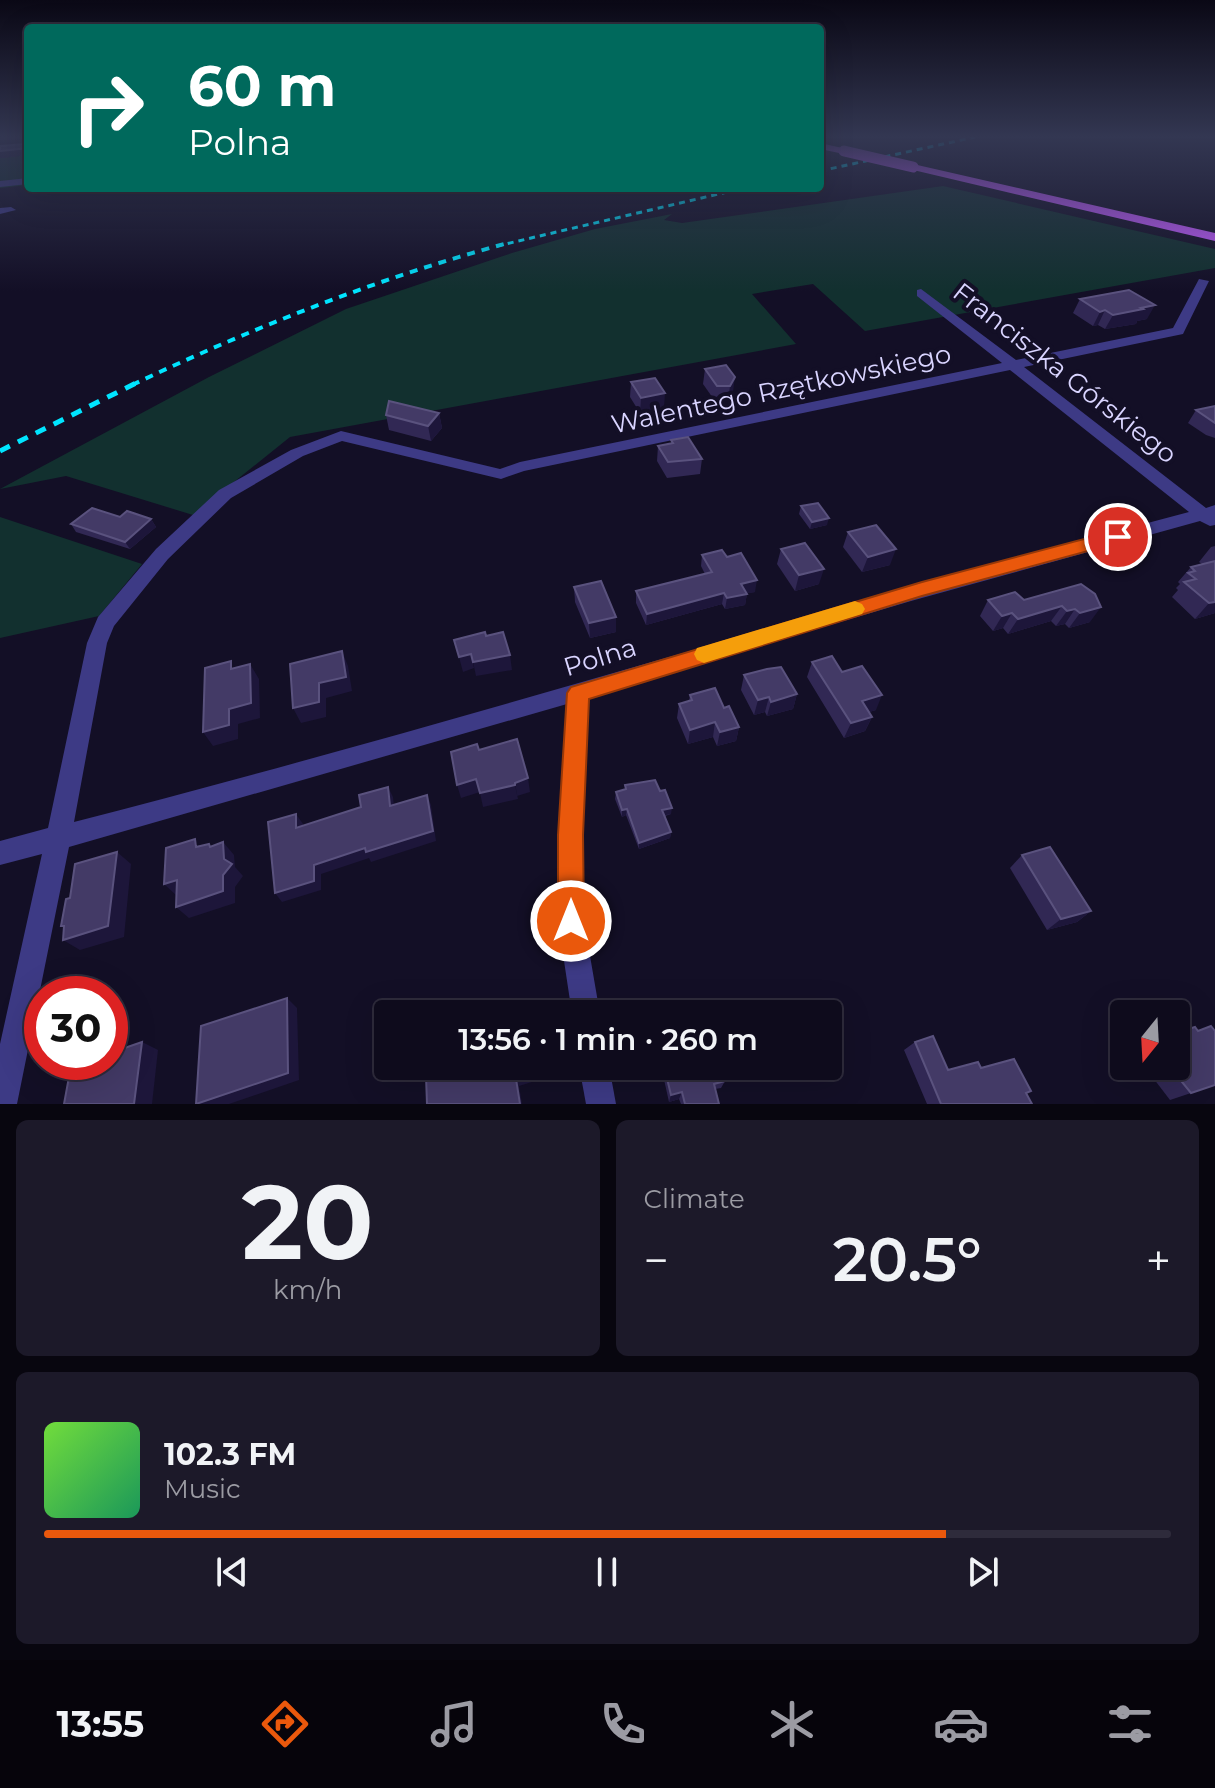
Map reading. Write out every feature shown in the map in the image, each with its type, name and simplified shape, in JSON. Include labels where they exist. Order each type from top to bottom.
[{"type":"main road","points":[[1006,189],[1215,237]]},
{"type":"street","name":"Walentego Rzętkowskiego","points":[[58,838],[97,643],[105,622],[162,554],[225,494],[297,453],[341,436],[501,474],[520,467],[1178,331],[1203,281]]},
{"type":"street","name":"Franciszka Górskiego","points":[[921,293],[1211,516]]},
{"type":"street","name":"Polna","points":[[0,853],[578,693],[922,589],[1211,516]]},
{"type":"street","points":[[578,693],[570,835],[571,921],[584,1000]]},
{"type":"street","points":[[2,1104],[58,838]]},
{"type":"street","points":[[597,1080],[601,1104]]},
{"type":"green space","points":[[925,189],[954,189],[1215,249],[1215,268],[865,331],[813,284],[752,294],[796,344],[290,437],[193,515],[66,476],[0,489],[209,377],[346,309],[512,253],[595,229],[672,214],[664,220],[682,223]]},
{"type":"green space","points":[[0,517],[142,564],[99,616],[0,638]]},
{"type":"building","points":[[1129,290],[1155,305],[1113,315],[1105,310],[1100,312],[1080,299]]},
{"type":"building","points":[[726,365],[735,377],[730,386],[717,386],[705,369]]},
{"type":"building","points":[[655,378],[665,393],[641,398],[631,382]]},
{"type":"building","points":[[389,401],[439,413],[428,426],[386,415]]},
{"type":"building","points":[[1215,406],[1215,423],[1196,410]]},
{"type":"building","points":[[688,437],[702,459],[668,462],[658,446]]},
{"type":"building","points":[[818,503],[829,518],[812,522],[801,506]]},
{"type":"building","points":[[92,508],[120,517],[127,511],[151,519],[125,542],[71,524]]},
{"type":"building","points":[[876,525],[896,549],[868,557],[848,532]]},
{"type":"building","points":[[805,543],[824,569],[799,575],[781,549]]},
{"type":"building","points":[[722,550],[727,557],[741,553],[757,580],[741,584],[747,594],[727,598],[724,593],[647,614],[636,591],[712,572],[702,555]]},
{"type":"building","points":[[1215,561],[1215,602],[1209,603],[1184,582],[1196,579],[1188,573],[1195,571],[1191,567]]},
{"type":"building","points":[[601,581],[616,617],[589,623],[574,587]]},
{"type":"building","points":[[1081,584],[1095,594],[1101,607],[1080,613],[1075,609],[1067,611],[1062,606],[1018,619],[1012,613],[1002,616],[988,600],[1015,592],[1024,600]]},
{"type":"building","points":[[485,632],[486,636],[503,632],[510,655],[473,662],[471,654],[459,657],[454,640]]},
{"type":"building","points":[[342,651],[346,677],[319,683],[319,702],[293,708],[290,664]]},
{"type":"building","points":[[832,656],[842,672],[862,666],[882,695],[862,701],[872,717],[851,723],[812,662]]},
{"type":"building","points":[[231,661],[231,669],[250,664],[251,703],[229,709],[229,725],[203,732],[205,668]]},
{"type":"building","points":[[781,667],[797,694],[771,702],[769,697],[758,700],[744,675]]},
{"type":"building","points":[[715,688],[724,708],[729,706],[739,727],[720,732],[715,722],[690,730],[679,704],[692,700],[690,695]]},
{"type":"building","points":[[517,739],[528,778],[515,785],[480,793],[476,779],[457,785],[451,752],[477,744],[479,750]]},
{"type":"building","points":[[655,780],[660,791],[665,790],[672,808],[662,810],[671,832],[639,843],[627,809],[622,810],[616,792],[626,789],[625,785]]},
{"type":"building","points":[[388,787],[390,806],[427,795],[433,831],[314,865],[314,881],[275,893],[268,822],[296,814],[296,828],[361,807],[359,795]]},
{"type":"building","points":[[195,839],[196,847],[209,844],[210,847],[223,842],[224,859],[232,864],[223,875],[223,891],[176,907],[177,880],[164,884],[166,848]]},
{"type":"building","points":[[1050,847],[1091,911],[1061,919],[1022,855]]},
{"type":"building","points":[[117,852],[108,926],[63,940],[64,926],[61,926],[66,899],[70,898],[75,864]]},
{"type":"building","points":[[287,998],[288,1073],[196,1104],[201,1026]]},
{"type":"building","points":[[1211,1026],[1215,1031],[1215,1085],[1191,1093],[1180,1080],[1190,1080],[1190,1029],[1195,1027],[1198,1031]]},
{"type":"building","points":[[933,1036],[948,1070],[978,1062],[981,1068],[1014,1059],[1031,1091],[1026,1093],[1032,1104],[941,1104],[915,1042]]},
{"type":"building","points":[[142,1042],[134,1104],[64,1104],[68,1080],[128,1080],[128,1047]]},
{"type":"building","points":[[426,1080],[516,1080],[520,1104],[427,1104]]},
{"type":"building","points":[[667,1080],[725,1080],[714,1084],[719,1104],[685,1104],[682,1092],[671,1095]]},
{"type":"railway","points":[[498,246],[727,192]]},
{"type":"railway","points":[[498,246],[504,244]]},
{"type":"railway","points":[[132,385],[315,306],[498,246]]},
{"type":"railway","points":[[132,385],[136,383]]},
{"type":"railway","points":[[0,451],[132,385]]},
{"type":"slow traffic","points":[[704,654],[855,609]]},
{"type":"route","points":[[571,921],[570,835],[578,693],[922,589],[1118,537]]}]
